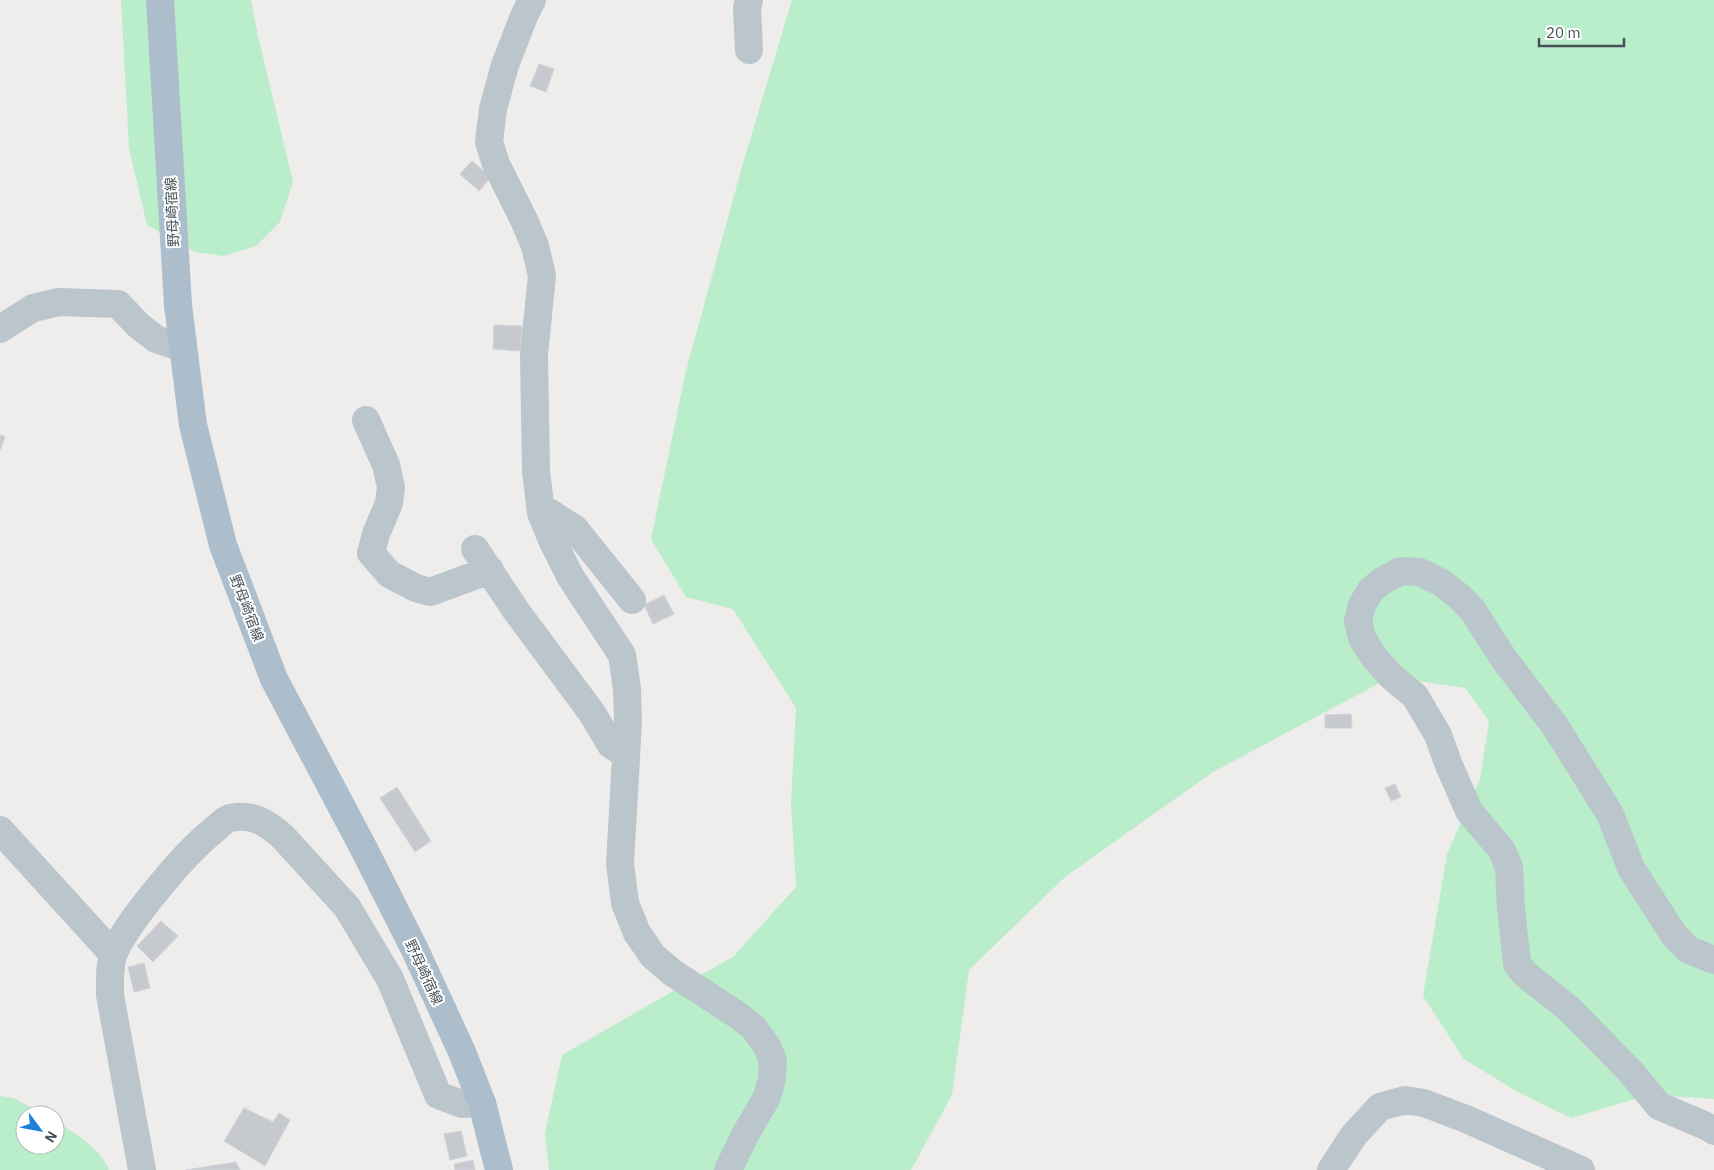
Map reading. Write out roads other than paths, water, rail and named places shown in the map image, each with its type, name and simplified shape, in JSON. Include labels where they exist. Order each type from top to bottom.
[{"type":"main road","name":"野母崎宿線","points":[[160,0],[178,305],[193,425],[223,545],[274,679],[415,950],[462,1052],[482,1103],[499,1170]]},
{"type":"street","points":[[532,0],[505,65],[493,109],[489,142],[496,164],[535,246],[542,276],[534,354],[536,470],[541,513],[570,576],[622,656],[627,689],[628,722],[620,864],[625,903],[638,933],[653,956],[673,973],[753,1027],[767,1046],[773,1061],[772,1079],[767,1097],[728,1170]]},
{"type":"street","points":[[749,0],[747,8],[749,50]]},
{"type":"street","points":[[0,329],[33,308],[59,302],[118,304],[156,339],[183,348]]},
{"type":"street","points":[[366,420],[386,465],[391,487],[389,503],[376,534],[371,553],[389,574],[416,588],[430,592],[483,559],[517,612],[592,714],[611,745],[626,754]]},
{"type":"street","points":[[541,507],[575,529],[632,600]]},
{"type":"street","points":[[1714,960],[1689,950],[1674,935],[1631,868],[1610,814],[1555,726],[1504,659],[1473,612],[1460,597],[1442,583],[1420,572],[1401,571],[1382,581],[1371,590],[1362,605],[1358,621],[1362,638],[1374,657],[1392,677],[1415,696],[1438,734],[1448,764],[1469,811],[1501,848],[1509,867],[1517,964],[1525,974],[1568,1008],[1630,1071],[1659,1106],[1714,1131]]},
{"type":"street","points":[[142,1170],[110,995],[113,954],[127,927],[174,868],[204,838],[228,818],[242,816],[258,818],[282,836],[347,907],[390,979],[438,1095],[462,1104],[482,1103]]},
{"type":"street","points":[[0,830],[113,954]]},
{"type":"street","points":[[1331,1170],[1354,1135],[1380,1107],[1405,1100],[1424,1102],[1581,1170]]}]
